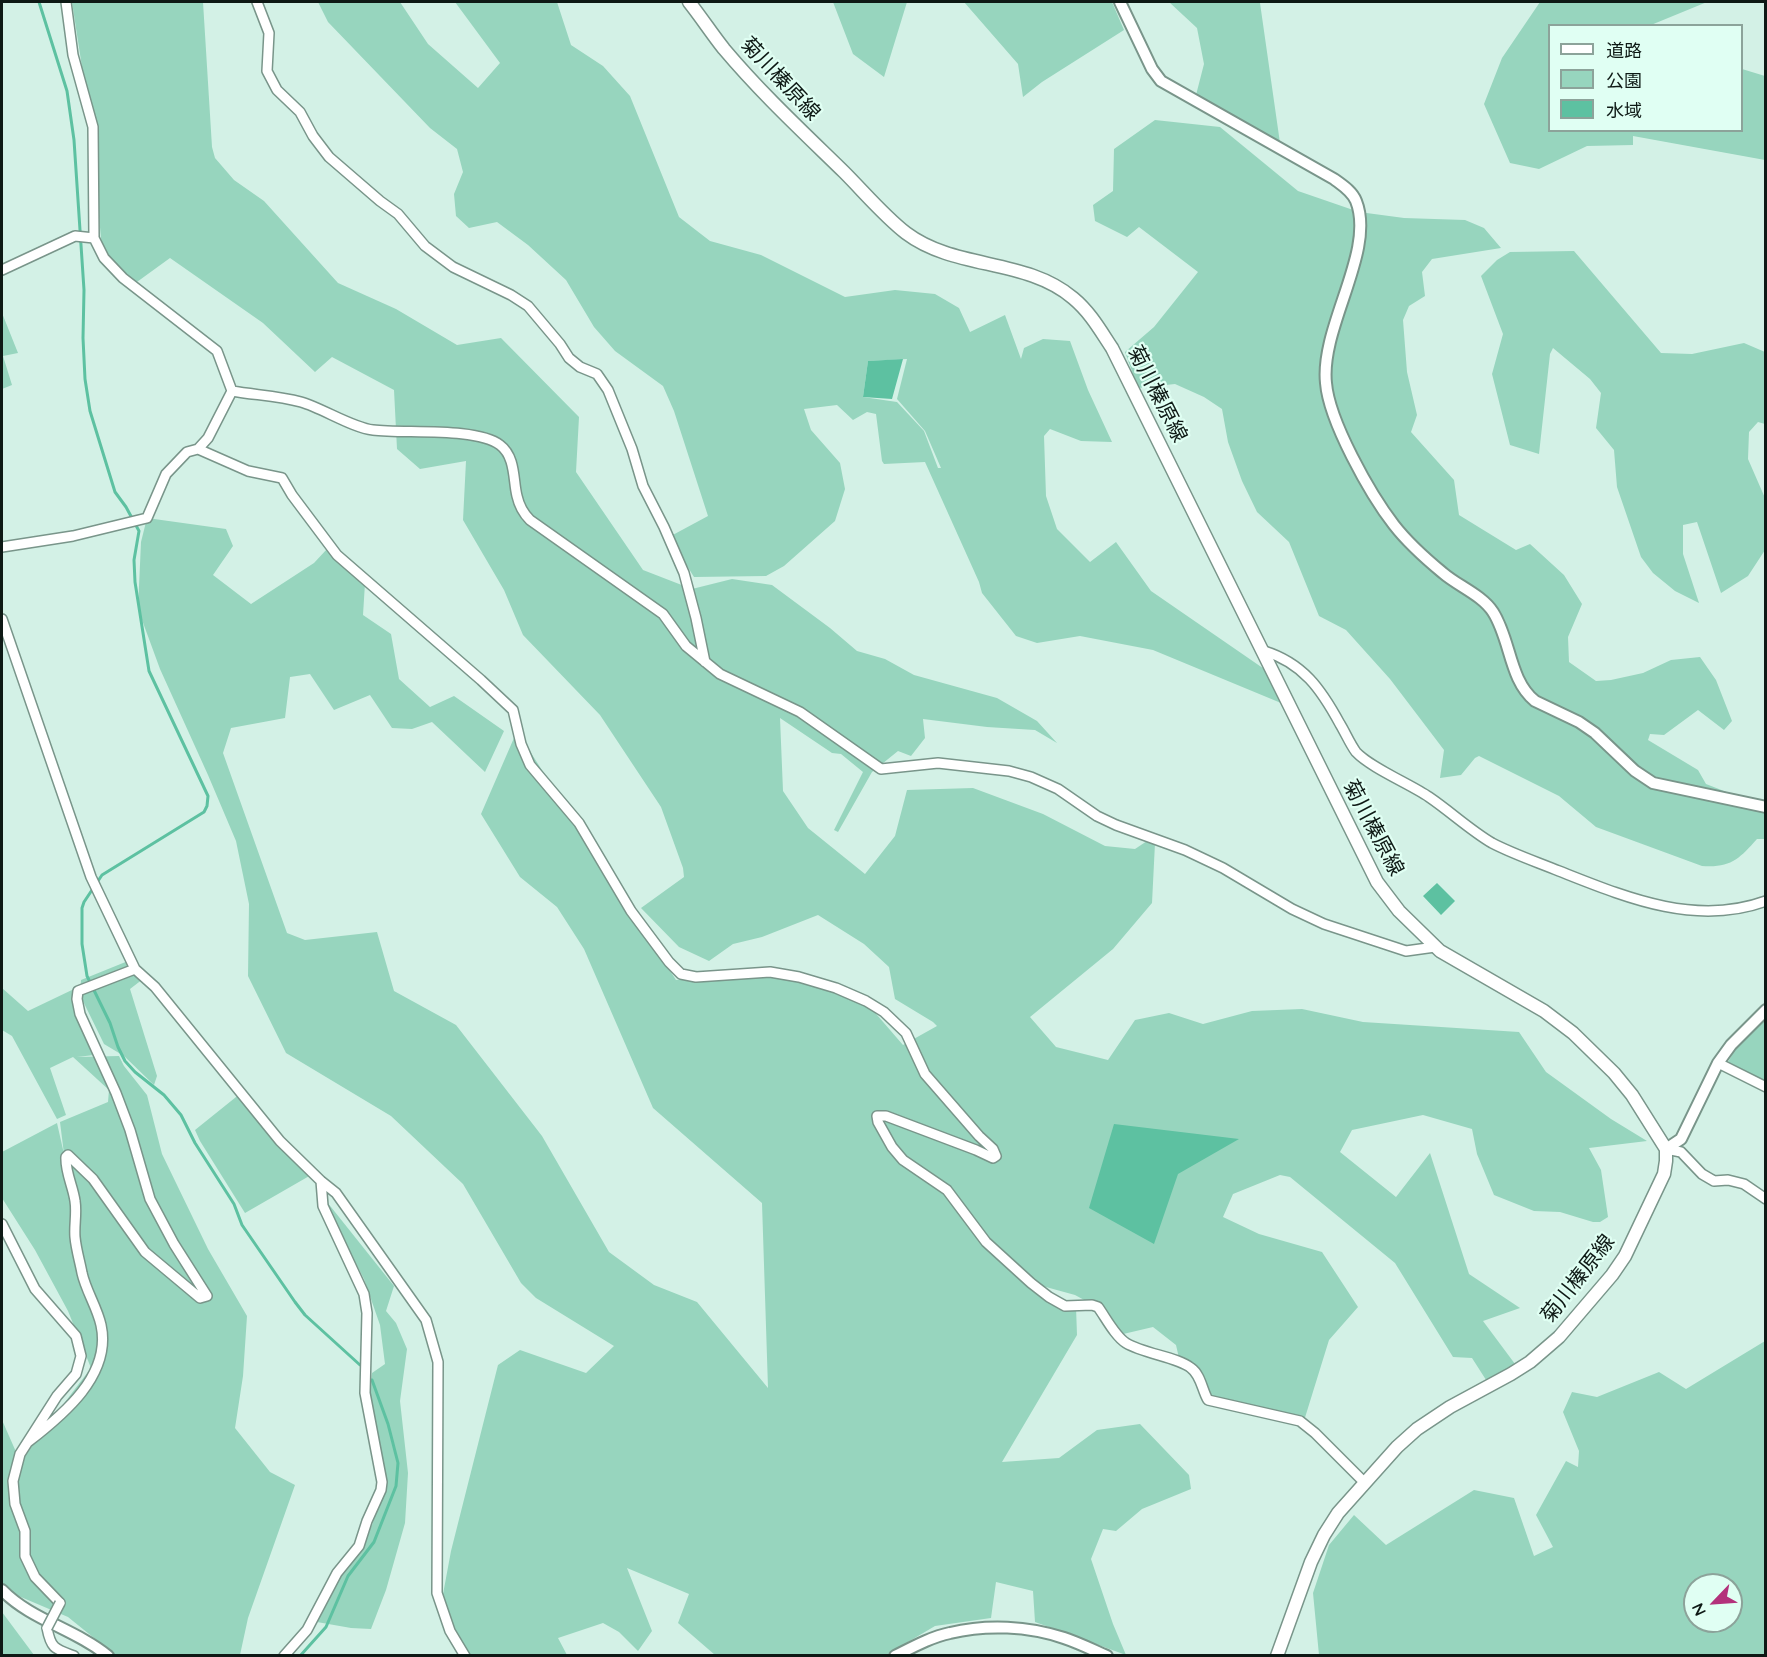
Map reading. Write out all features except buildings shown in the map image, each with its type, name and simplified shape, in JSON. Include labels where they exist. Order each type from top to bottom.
[{"type":"main road","name":"菊川榛原線","points":[[689,2],[724,48],[773,103],[905,232],[932,249],[966,260],[1027,274],[1053,284],[1073,297],[1091,316],[1115,354],[1377,882],[1399,911],[1435,946],[1544,1011],[1574,1033],[1614,1073],[1632,1095],[1665,1149],[1664,1174],[1625,1256],[1559,1338],[1530,1362],[1450,1407],[1417,1430],[1397,1447],[1338,1513],[1311,1562],[1277,1656]]},
{"type":"street","points":[[2,547],[74,536],[147,518],[166,474],[187,452],[198,449],[208,438],[232,391],[217,351],[123,278],[104,258],[90,238],[93,127],[73,55],[66,2]]},
{"type":"street","points":[[257,2],[269,33],[267,70],[277,90],[300,112],[313,136],[329,157],[398,214],[425,246],[453,267],[511,295],[528,306],[569,358],[580,367],[597,375],[608,390],[632,449],[643,486],[684,573],[705,662]]},
{"type":"street","points":[[1120,2],[1152,69],[1161,81],[1334,179],[1355,199],[1359,212],[1359,237],[1353,269],[1326,354],[1325,381],[1329,406],[1347,446],[1376,499],[1394,526],[1445,576],[1493,611],[1511,654],[1517,681],[1529,697],[1579,722],[1595,733],[1635,771],[1653,783],[1766,807]]},
{"type":"street","points":[[2,270],[75,236],[90,238]]},
{"type":"street","points":[[232,391],[300,402],[372,430],[464,435],[484,438],[502,446],[516,478],[517,496],[524,514],[530,520],[663,614],[686,646],[720,674],[800,712],[882,769],[938,763],[1009,771],[1031,777],[1058,789],[1106,821],[1185,850],[1223,868],[1292,909],[1324,924],[1406,951],[1435,946]]},
{"type":"street","points":[[198,449],[248,471],[282,478],[337,555],[513,710],[521,744],[530,765],[579,823],[631,910],[669,962],[681,974],[696,977],[770,972],[799,977],[837,988],[884,1012],[906,1033],[925,1074],[993,1149],[996,1156],[993,1158],[886,1116],[877,1116],[878,1122],[892,1147],[903,1160],[947,1190],[986,1242],[1049,1297],[1065,1306],[1092,1305],[1098,1307],[1124,1342],[1191,1367],[1199,1375],[1203,1392],[1208,1400],[1300,1421],[1365,1483]]},
{"type":"street","points":[[2,619],[92,880],[135,969],[155,987],[280,1141],[336,1193],[426,1320],[438,1362],[437,1593],[450,1631],[465,1656]]},
{"type":"street","points":[[1264,651],[1278,656],[1299,669],[1316,684],[1356,752],[1429,797],[1493,843],[1600,887],[1659,906],[1687,911],[1724,911],[1766,901]]},
{"type":"street","points":[[28,1442],[62,1415],[82,1392],[98,1362],[103,1347],[101,1322],[83,1277],[75,1236],[77,1210],[65,1165],[68,1155],[93,1179],[145,1252],[200,1298],[207,1296],[174,1244],[150,1199],[130,1130],[116,1093],[80,1014],[78,991],[135,969]]},
{"type":"street","points":[[1665,1149],[1681,1139],[1718,1063],[1731,1045],[1766,1010]]},
{"type":"street","points":[[1718,1063],[1766,1087]]},
{"type":"street","points":[[1665,1149],[1681,1152],[1702,1174],[1714,1181],[1728,1180],[1744,1184],[1766,1198]]},
{"type":"street","points":[[284,1656],[308,1630],[337,1573],[359,1546],[381,1490],[381,1469],[365,1393],[367,1312],[364,1294],[323,1206],[321,1181]]},
{"type":"street","points":[[2,1224],[35,1289],[76,1336],[81,1356],[76,1374],[57,1395],[20,1454],[12,1481],[15,1504],[25,1531],[25,1556],[35,1577],[60,1603],[47,1629],[50,1642],[56,1650],[74,1656]]},
{"type":"street","points":[[2,1590],[34,1615],[85,1640],[108,1656]]},
{"type":"street","points":[[895,1656],[935,1637],[950,1633],[997,1628],[1031,1630],[1055,1636],[1107,1656]]},
{"type":"green space","points":[[72,2],[203,2],[212,147],[215,158],[234,180],[264,201],[338,283],[396,309],[457,345],[501,338],[579,417],[576,472],[643,570],[692,589],[732,579],[772,585],[857,651],[885,659],[914,675],[997,698],[1037,721],[1057,743],[1035,730],[923,719],[925,738],[911,756],[898,751],[872,772],[838,832],[834,830],[863,772],[841,754],[832,753],[780,718],[783,791],[808,828],[865,874],[895,836],[907,790],[973,788],[1043,814],[1105,846],[1135,849],[1147,841],[1155,843],[1152,903],[1113,949],[1030,1017],[1056,1047],[1108,1060],[1135,1020],[1169,1013],[1203,1024],[1252,1011],[1302,1009],[1363,1022],[1519,1032],[1546,1072],[1611,1119],[1647,1141],[1589,1148],[1601,1170],[1608,1217],[1600,1222],[1593,1222],[1560,1212],[1534,1211],[1494,1195],[1477,1154],[1472,1129],[1423,1115],[1352,1130],[1340,1152],[1396,1197],[1430,1153],[1469,1274],[1520,1308],[1483,1321],[1515,1364],[1488,1383],[1472,1358],[1453,1357],[1395,1263],[1290,1177],[1280,1175],[1233,1194],[1223,1217],[1259,1234],[1322,1252],[1358,1307],[1329,1340],[1303,1424],[1208,1400],[1199,1375],[1181,1367],[1176,1345],[1153,1327],[1119,1335],[1097,1307],[1075,1295],[1035,1284],[1076,1307],[1077,1335],[1002,1462],[1059,1458],[1097,1430],[1140,1424],[1189,1475],[1191,1489],[1142,1509],[1116,1531],[1103,1529],[1091,1559],[1126,1655],[1035,1622],[1033,1591],[996,1582],[991,1618],[935,1626],[886,1655],[715,1655],[678,1623],[689,1594],[627,1568],[652,1631],[638,1651],[619,1632],[603,1623],[558,1638],[567,1655],[465,1655],[441,1605],[451,1551],[498,1365],[520,1350],[586,1373],[614,1346],[536,1298],[521,1283],[463,1184],[391,1116],[286,1053],[248,976],[249,904],[236,841],[160,669],[138,609],[141,542],[147,518],[226,529],[233,546],[213,575],[251,604],[314,563],[327,549],[365,583],[363,615],[391,634],[399,679],[430,707],[454,696],[504,731],[485,772],[432,722],[412,729],[392,728],[370,695],[334,710],[310,674],[290,677],[285,718],[231,728],[223,753],[287,933],[305,940],[377,932],[394,991],[456,1025],[542,1136],[609,1252],[654,1285],[697,1302],[768,1388],[762,1203],[653,1108],[584,949],[557,907],[520,877],[481,814],[517,731],[676,980],[766,972],[822,984],[871,1008],[903,1045],[937,1026],[895,999],[889,967],[864,944],[818,915],[762,937],[733,944],[709,961],[679,947],[641,908],[684,877],[683,868],[661,807],[600,715],[523,635],[504,590],[463,520],[466,461],[420,469],[397,449],[394,390],[332,357],[315,372],[263,323],[170,258],[130,287],[102,249],[90,119]]},
{"type":"green space","points":[[318,2],[400,2],[428,44],[478,88],[500,63],[455,2],[557,2],[571,45],[603,66],[630,96],[679,217],[710,241],[761,255],[845,297],[895,290],[935,294],[959,308],[970,332],[1005,315],[1021,359],[1024,348],[1043,339],[1070,341],[1088,390],[1112,442],[1081,441],[1050,429],[1044,436],[1046,496],[1057,529],[1090,562],[1116,542],[1151,591],[1270,673],[1281,703],[1153,650],[1080,636],[1037,643],[1016,636],[982,593],[925,462],[884,464],[876,414],[867,412],[853,420],[837,405],[804,409],[811,430],[840,463],[845,489],[835,521],[784,566],[766,576],[694,577],[669,537],[708,516],[674,411],[663,386],[615,351],[594,327],[566,280],[528,245],[497,222],[469,228],[456,216],[454,194],[463,172],[457,149],[430,128],[328,22]],"holes":[[[907,359],[897,399],[925,431],[941,468],[938,468],[924,431],[897,402],[863,397],[868,361]]]},
{"type":"green space","points":[[833,2],[907,2],[884,77],[853,54]]},
{"type":"green space","points":[[964,2],[1112,2],[1124,30],[1042,82],[1023,97],[1018,64]]},
{"type":"green space","points":[[1169,2],[1260,3],[1280,143],[1196,95],[1204,64],[1197,28]]},
{"type":"green space","points":[[1540,2],[1707,2],[1653,24],[1548,24],[1548,132],[1743,132],[1743,69],[1765,76],[1765,160],[1633,136],[1633,145],[1587,146],[1539,169],[1510,163],[1484,104],[1502,58]]},
{"type":"green space","points":[[1155,120],[1220,127],[1298,191],[1359,212],[1404,218],[1465,220],[1484,228],[1501,248],[1432,259],[1422,272],[1425,296],[1409,306],[1403,320],[1407,372],[1417,415],[1411,432],[1454,480],[1459,515],[1516,550],[1530,544],[1564,575],[1582,604],[1568,637],[1569,662],[1596,681],[1643,673],[1671,660],[1700,657],[1716,680],[1732,721],[1724,730],[1698,710],[1664,735],[1650,734],[1648,740],[1698,770],[1706,784],[1765,807],[1765,839],[1757,839],[1739,857],[1727,864],[1702,866],[1596,827],[1559,796],[1479,756],[1461,775],[1440,778],[1444,750],[1390,679],[1346,630],[1319,616],[1289,542],[1257,512],[1242,481],[1228,442],[1222,409],[1204,397],[1175,384],[1138,388],[1125,352],[1154,327],[1198,272],[1139,227],[1127,237],[1095,221],[1093,205],[1113,191],[1114,149]]},
{"type":"green space","points":[[1574,251],[1661,353],[1692,354],[1744,343],[1765,352],[1765,424],[1758,422],[1749,432],[1748,459],[1765,498],[1765,550],[1748,576],[1721,593],[1697,522],[1683,525],[1683,554],[1699,603],[1675,591],[1653,573],[1641,557],[1617,487],[1614,450],[1596,428],[1601,393],[1590,379],[1553,348],[1550,354],[1539,454],[1510,445],[1492,374],[1503,334],[1481,276],[1497,260],[1510,252]]},
{"type":"green space","points":[[2,313],[18,353],[3,356],[12,385],[2,389]]},
{"type":"green space","points":[[128,961],[143,979],[130,989],[157,1076],[154,1085],[124,1056],[104,1044],[80,995],[81,980]]},
{"type":"green space","points":[[2,988],[28,1011],[74,989],[94,1055],[77,1057],[119,1056],[147,1095],[162,1154],[208,1249],[247,1316],[243,1376],[235,1428],[270,1472],[295,1485],[248,1618],[240,1655],[115,1655],[68,1617],[2,1589],[2,1420],[20,1461],[91,1368],[68,1311],[35,1250],[2,1198],[2,1152],[57,1123],[64,1154],[60,1122],[108,1102],[109,1090],[73,1057],[50,1068],[66,1115],[57,1119],[12,1036],[2,1030]]},
{"type":"green space","points":[[1765,1017],[1765,1081],[1728,1062],[1737,1046]]},
{"type":"green space","points":[[241,1093],[311,1175],[245,1213],[195,1130]]},
{"type":"green space","points":[[327,1202],[394,1286],[386,1311],[396,1323],[407,1349],[400,1401],[408,1473],[405,1523],[386,1590],[371,1629],[317,1622],[332,1583],[357,1552],[372,1525],[385,1487],[367,1406],[372,1373],[385,1364],[380,1325],[364,1279],[336,1225]]},
{"type":"green space","points":[[1765,1341],[1765,1655],[1319,1655],[1313,1593],[1329,1545],[1354,1515],[1386,1545],[1474,1490],[1514,1498],[1534,1556],[1553,1547],[1536,1515],[1566,1461],[1578,1467],[1579,1451],[1563,1412],[1572,1392],[1597,1397],[1659,1372],[1686,1389]]},
{"type":"green space","points":[[2,1612],[34,1655],[2,1655]]},
{"type":"water","points":[[903,359],[892,399],[863,397],[868,361]]},
{"type":"water","points":[[1437,883],[1455,901],[1441,915],[1423,896]]},
{"type":"water","points":[[1114,1124],[1239,1139],[1178,1174],[1154,1244],[1089,1208]]},
{"type":"waterway","points":[[39,2],[67,91],[74,140],[84,290],[85,379],[90,411],[115,492],[139,531],[134,560],[135,582],[149,671],[208,796],[204,812],[102,875],[82,908],[82,944],[87,976],[110,1023],[125,1061],[164,1095],[181,1115],[195,1143],[234,1204],[242,1225],[305,1315],[360,1365]]},
{"type":"waterway","points":[[300,1656],[326,1627],[348,1576],[374,1542],[396,1486],[398,1463],[388,1424],[372,1380]]}]
